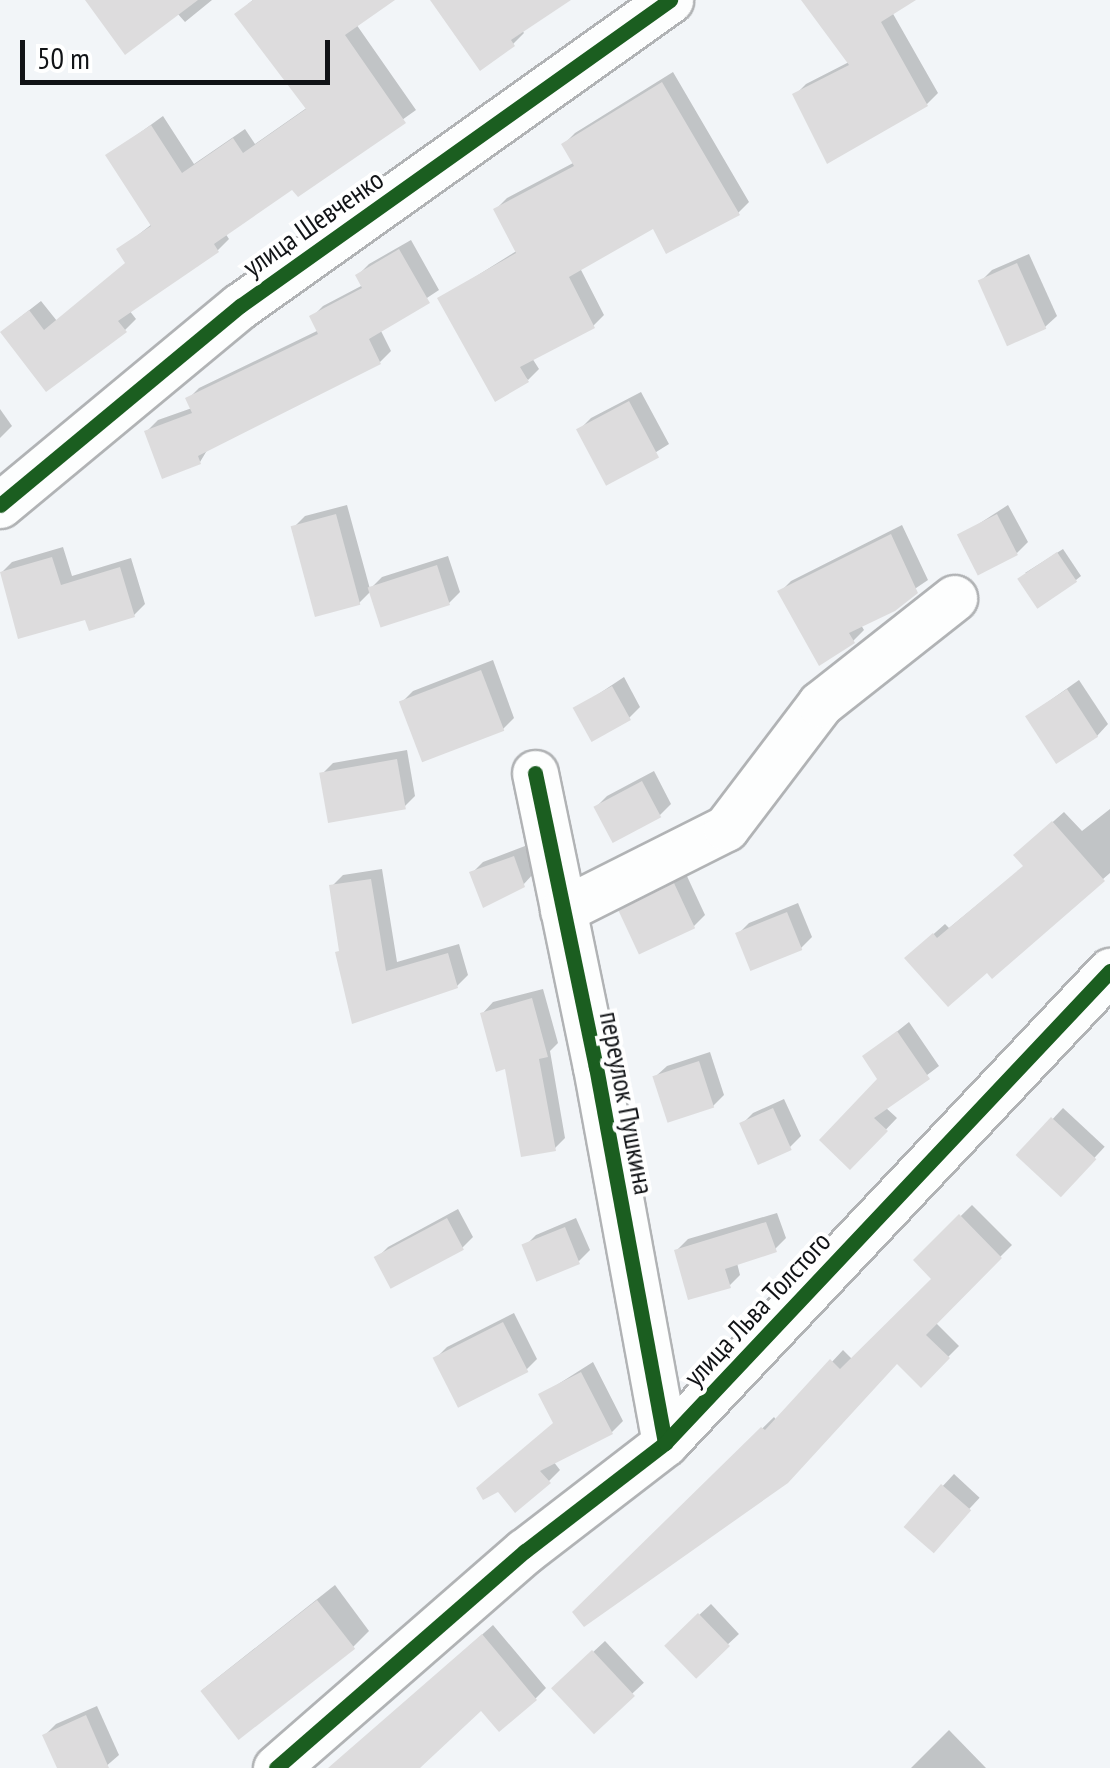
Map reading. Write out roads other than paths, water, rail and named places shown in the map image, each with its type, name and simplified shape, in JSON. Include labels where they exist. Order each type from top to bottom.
[{"type":"street","name":"улица Шевченко","points":[[0,505],[240,306],[670,0]]},
{"type":"street","points":[[563,910],[726,828],[820,704],[954,598]]},
{"type":"street","name":"переулок Пушкина","points":[[534,773],[665,1443]]},
{"type":"street","name":"улица Льва Толстого","points":[[276,1768],[525,1551],[665,1443],[1110,971]]}]
